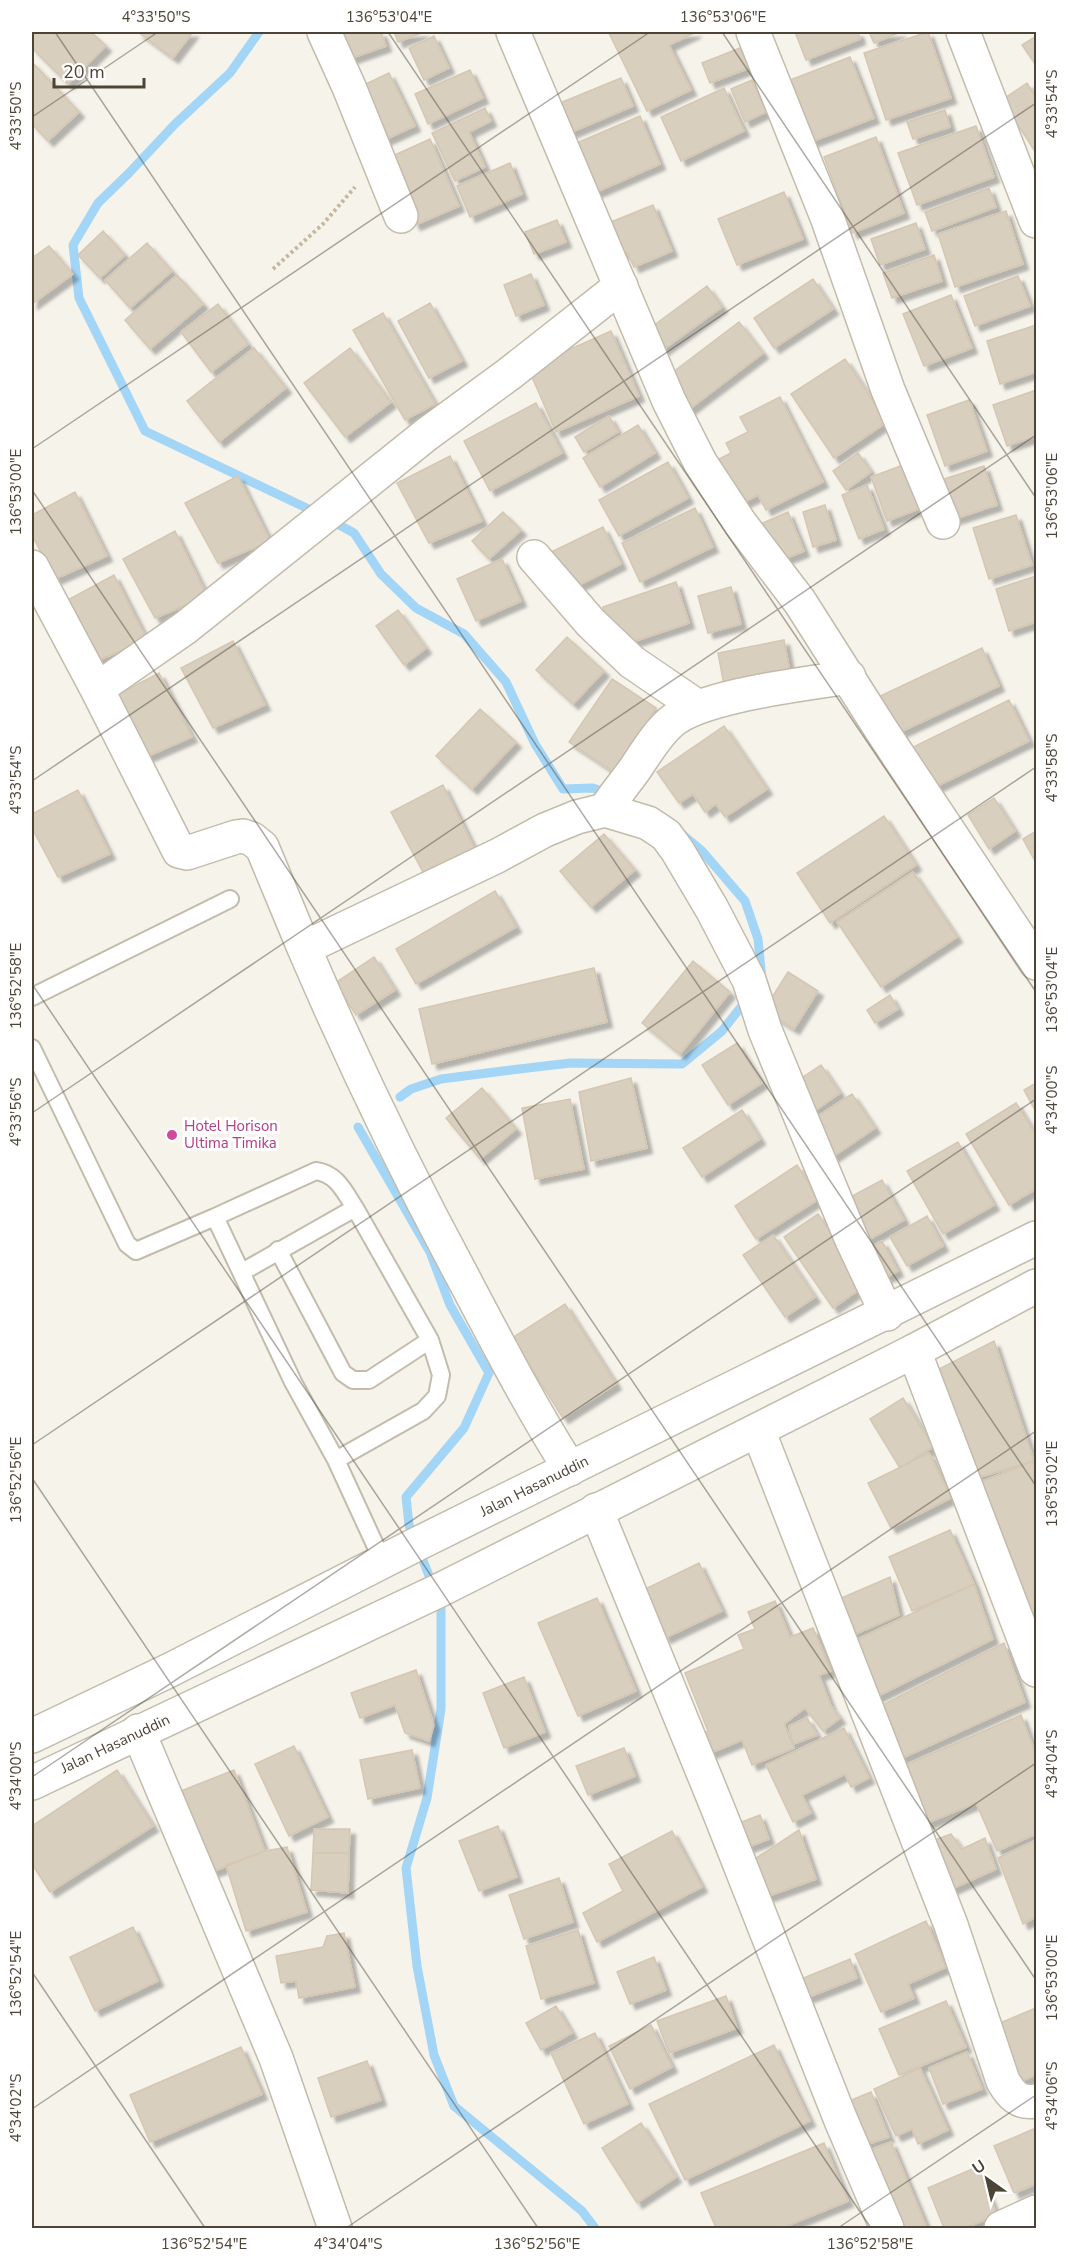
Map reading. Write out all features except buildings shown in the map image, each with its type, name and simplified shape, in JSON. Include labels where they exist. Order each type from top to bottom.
[{"type":"street","points":[[324,32],[401,216]]},
{"type":"street","points":[[513,32],[669,401],[700,462],[740,523],[800,602],[882,731],[1036,963]]},
{"type":"street","points":[[753,32],[827,217],[888,390],[943,522]]},
{"type":"street","points":[[963,32],[1034,207]]},
{"type":"street","points":[[97,689],[185,628],[427,434],[509,374],[621,286]]},
{"type":"street","points":[[534,557],[591,623],[632,662],[698,707]]},
{"type":"street","points":[[32,567],[179,851],[187,854],[243,836],[252,839],[262,847],[329,1005],[418,1192],[526,1398],[570,1469]]},
{"type":"street","points":[[605,809],[650,745],[672,721],[698,707],[780,688],[849,677]]},
{"type":"street","points":[[304,948],[497,856],[544,830],[577,817],[605,809],[648,823],[666,835],[677,850],[712,909],[749,980],[765,1030],[852,1240],[887,1314]]},
{"type":"street","name":"Jalan Hasanuddin","points":[[32,1736],[170,1670],[399,1553],[887,1314],[1036,1238]]},
{"type":"street","name":"Jalan Hasanuddin","points":[[32,1783],[429,1595],[914,1351],[1036,1287]]},
{"type":"street","points":[[914,1351],[1036,1671]]},
{"type":"street","points":[[758,1430],[951,1925],[999,2072],[1009,2091],[1018,2100],[1036,2101]]},
{"type":"street","points":[[596,1510],[886,2229]]},
{"type":"street","points":[[138,1731],[276,2058],[335,2229]]},
{"type":"street","points":[[1001,2229],[1036,2212]]},
{"type":"lane","points":[[32,997],[230,899]]},
{"type":"lane","points":[[32,1048],[127,1244],[136,1251],[316,1171],[326,1172],[336,1179],[430,1340],[441,1375],[437,1396],[423,1410],[336,1460]]},
{"type":"lane","points":[[242,1272],[355,1208]]},
{"type":"lane","points":[[215,1216],[293,1382],[336,1460],[399,1553]]},
{"type":"lane","points":[[278,1250],[343,1373],[353,1380],[369,1380],[430,1340]]},
{"type":"path","points":[[273,269],[323,224],[378,160]]},
{"type":"waterway","points":[[259,32],[230,73],[175,124],[98,203],[73,245],[79,298],[145,431],[317,513]]},
{"type":"waterway","points":[[330,520],[354,533],[381,574],[416,608],[464,634],[506,682],[535,744],[563,789],[593,788],[609,794]]},
{"type":"waterway","points":[[683,835],[702,851],[745,901],[758,939],[762,980]]},
{"type":"waterway","points":[[400,1097],[411,1089],[441,1079],[570,1063],[682,1064],[722,1031],[748,998]]},
{"type":"waterway","points":[[358,1127],[430,1252],[450,1305],[489,1373],[464,1428],[406,1497],[409,1525],[441,1606],[441,1709],[427,1798],[406,1868],[417,1966],[434,2055],[454,2106],[582,2211],[595,2228]]},
{"type":"place","name":"Hotel Horison Ultima Timika","points":[[172,1135]]}]
